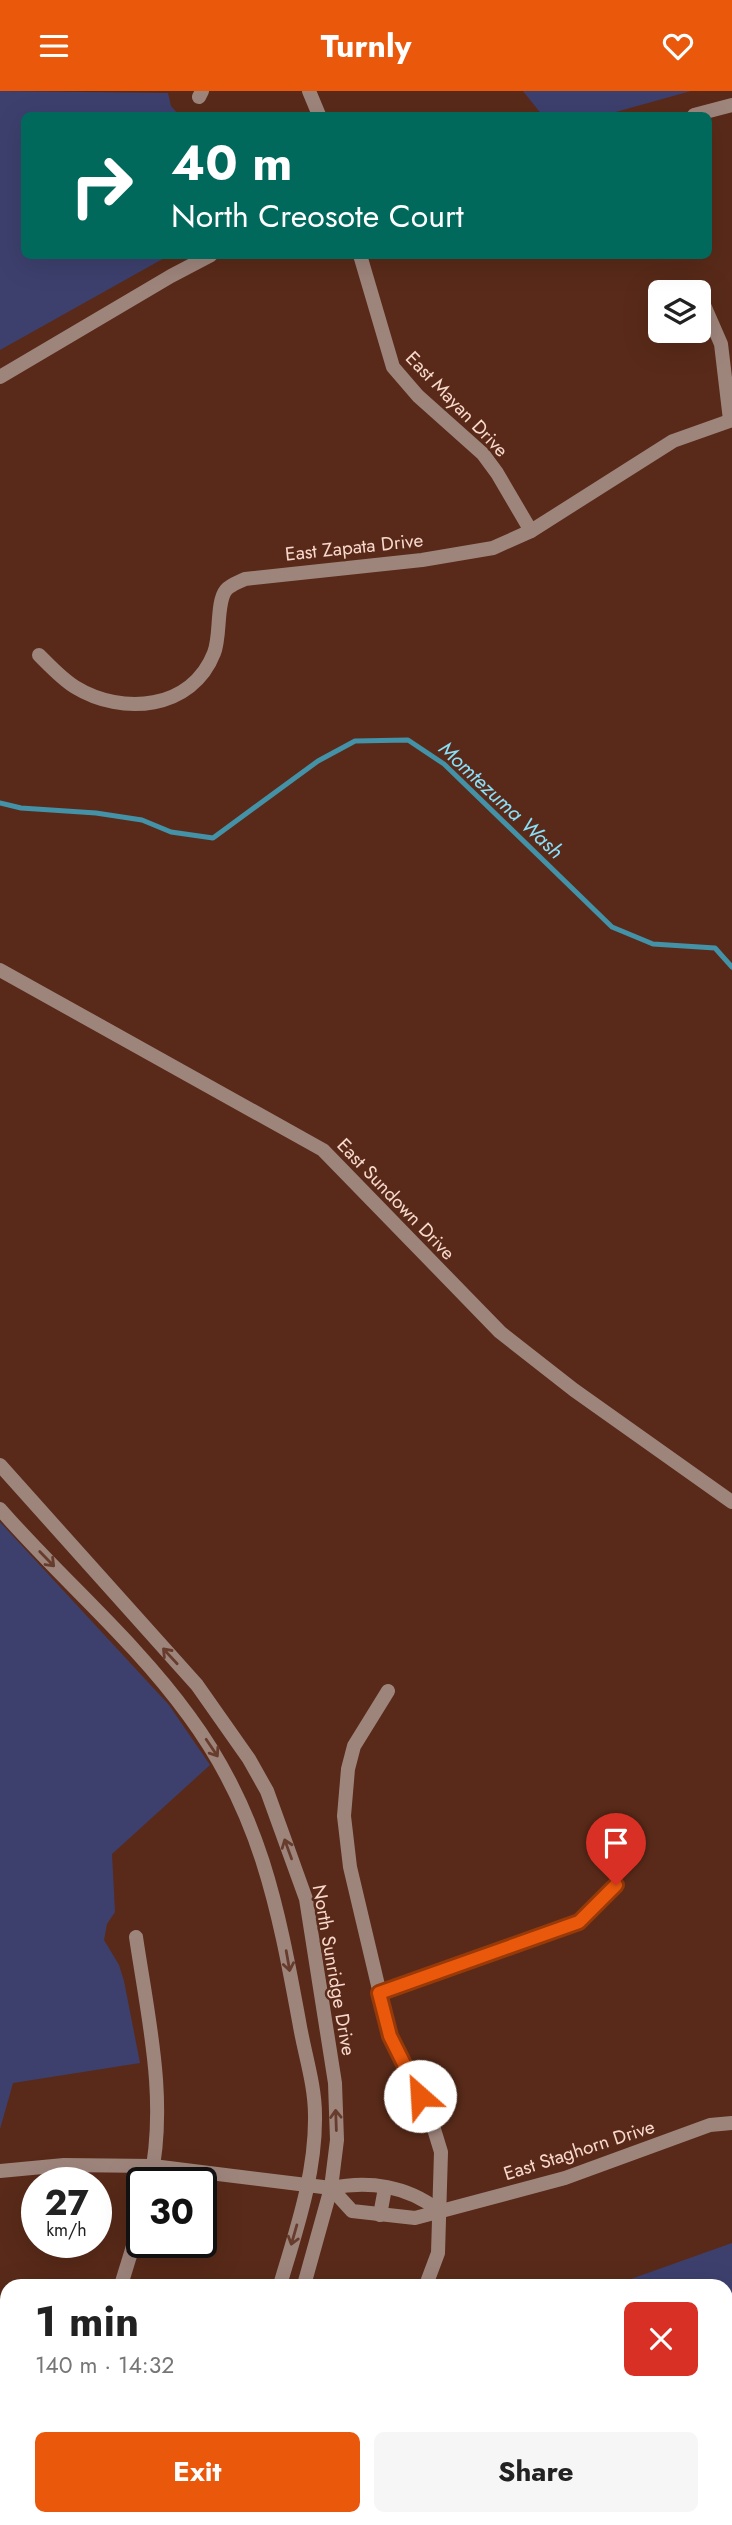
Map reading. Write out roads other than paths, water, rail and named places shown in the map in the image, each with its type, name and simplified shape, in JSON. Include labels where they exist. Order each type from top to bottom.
[{"type":"street","points":[[309,91],[318,112]]},
{"type":"street","points":[[705,112],[732,105]]},
{"type":"street","points":[[0,377],[203,259]]},
{"type":"street","name":"East Mayan Drive","points":[[361,259],[393,367],[418,396],[482,454],[497,473],[531,531]]},
{"type":"street","points":[[711,321],[721,344],[731,420]]},
{"type":"street","name":"East Zapata Drive","points":[[39,655],[74,687],[116,704],[153,702],[174,697],[195,681],[214,655],[219,633],[221,600],[227,589],[245,579],[479,552],[531,531],[673,441],[731,420]]},
{"type":"street","name":"East Sundown Drive","points":[[0,970],[323,1150],[500,1332],[574,1390],[732,1502]]},
{"type":"street","name":"North Sunridge Drive","points":[[0,1465],[197,1685],[249,1759],[267,1791],[306,1899],[335,2083],[337,2140],[331,2188],[306,2279]]},
{"type":"street","points":[[0,1509],[189,1714],[218,1758],[245,1811],[262,1853],[279,1912],[311,2077],[315,2114],[313,2152],[307,2185],[282,2279]]},
{"type":"street","points":[[388,1691],[354,1746],[348,1769],[344,1816],[350,1867],[390,2036],[430,2116],[441,2152],[438,2253],[428,2279]]},
{"type":"street","points":[[379,1993],[579,1922],[616,1885]]},
{"type":"street","points":[[136,1937],[158,2083],[153,2166]]},
{"type":"street","name":"East Staghorn Drive","points":[[331,2188],[352,2211],[415,2218],[565,2178],[710,2125],[732,2123]]},
{"type":"street","points":[[0,2171],[64,2165],[153,2166],[331,2188],[354,2183],[417,2194],[438,2210]]},
{"type":"street","points":[[380,2215],[385,2188]]},
{"type":"street","points":[[123,2279],[129,2258]]},
{"type":"waterway","name":"Momtezuma Wash","points":[[0,803],[21,808],[96,813],[142,820],[171,832],[213,838],[318,761],[355,741],[408,740],[444,764],[612,927],[653,944],[715,948],[732,967]]}]
